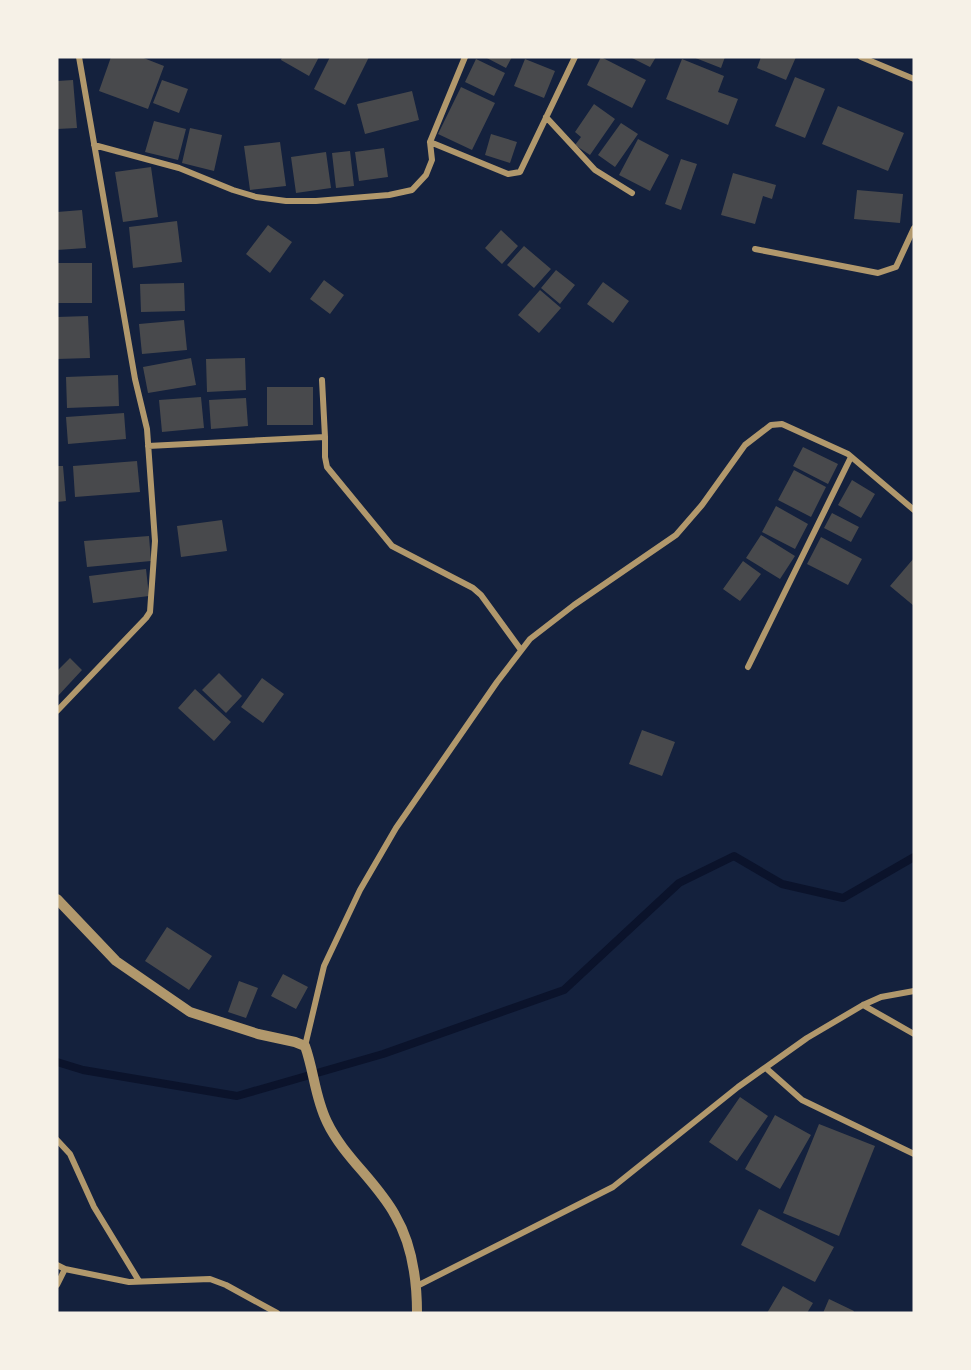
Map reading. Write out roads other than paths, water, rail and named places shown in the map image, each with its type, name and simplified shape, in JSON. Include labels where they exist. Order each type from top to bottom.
[{"type":"street","points":[[57,711],[150,612],[155,541],[147,429],[135,379],[79,57]]},
{"type":"street","points":[[94,145],[178,168],[232,190],[256,197],[286,201],[316,201],[389,195],[412,190],[426,175],[432,160],[430,142],[465,57]]},
{"type":"street","points":[[430,142],[508,174],[520,172],[575,57]]},
{"type":"street","points":[[861,57],[914,80]]},
{"type":"street","points":[[546,117],[595,170],[632,192]]},
{"type":"street","points":[[755,249],[878,273],[896,267],[914,228]]},
{"type":"street","points":[[322,380],[327,467],[392,546],[473,588],[481,595],[521,650]]},
{"type":"street","points":[[417,1313],[417,1287],[408,1247],[395,1214],[327,1123],[318,1100],[311,1062],[305,1046],[324,966],[360,890],[396,828],[497,681],[530,639],[573,605],[675,535],[702,505],[745,445],[771,425],[782,424],[851,457],[914,510]]},
{"type":"street","points":[[148,446],[325,437]]},
{"type":"street","points":[[748,668],[851,457]]},
{"type":"street","points":[[57,899],[116,961],[190,1012],[258,1034],[305,1046]]},
{"type":"street","points":[[417,1287],[613,1187],[738,1087],[767,1069],[807,1038],[881,997],[914,991]]},
{"type":"street","points":[[863,1005],[914,1034]]},
{"type":"street","points":[[767,1069],[802,1100],[914,1154]]},
{"type":"street","points":[[57,1140],[70,1154],[94,1207],[139,1281]]},
{"type":"street","points":[[57,1264],[65,1269],[129,1282],[210,1279],[226,1285],[277,1313]]},
{"type":"street","points":[[57,1285],[65,1269]]},
{"type":"waterway","points":[[57,1062],[83,1070],[237,1096],[383,1054],[564,990],[679,883],[734,856],[782,884],[843,898],[914,857]]}]
